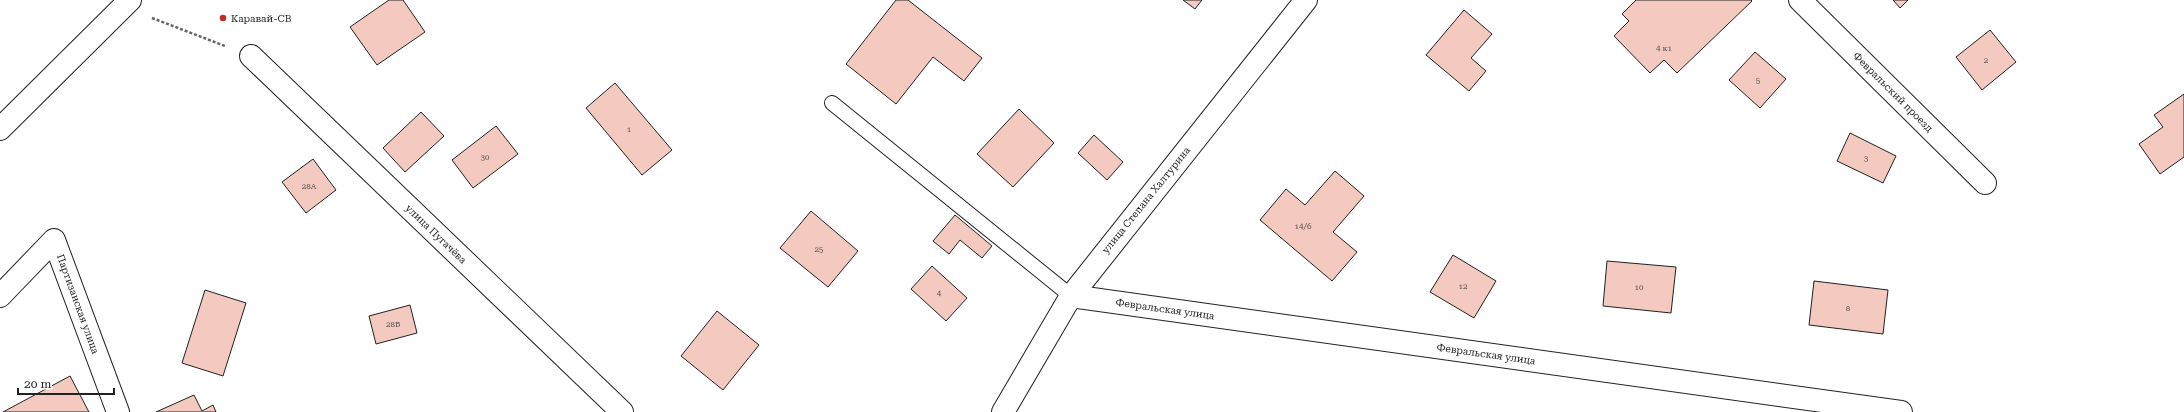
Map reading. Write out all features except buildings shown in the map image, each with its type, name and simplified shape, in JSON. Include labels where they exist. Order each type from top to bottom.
[{"type":"street","name":"улица Степана Халтурина","points":[[1003,412],[1071,296],[1306,0]]},
{"type":"street","name":"Февральский проезд","points":[[1800,0],[1985,183]]},
{"type":"street","points":[[0,129],[123,2]]},
{"type":"street","name":"улица Пугачёва","points":[[251,56],[622,412]]},
{"type":"street","name":"Партизанская улица","points":[[0,296],[54,240],[118,412]]},
{"type":"street","name":"Февральская улица","points":[[1071,296],[1901,412]]},
{"type":"lane","points":[[832,103],[1071,296]]},
{"type":"path","points":[[123,2],[251,56]]},
{"type":"place","name":"Каравай-СВ","points":[[223,18]]}]
